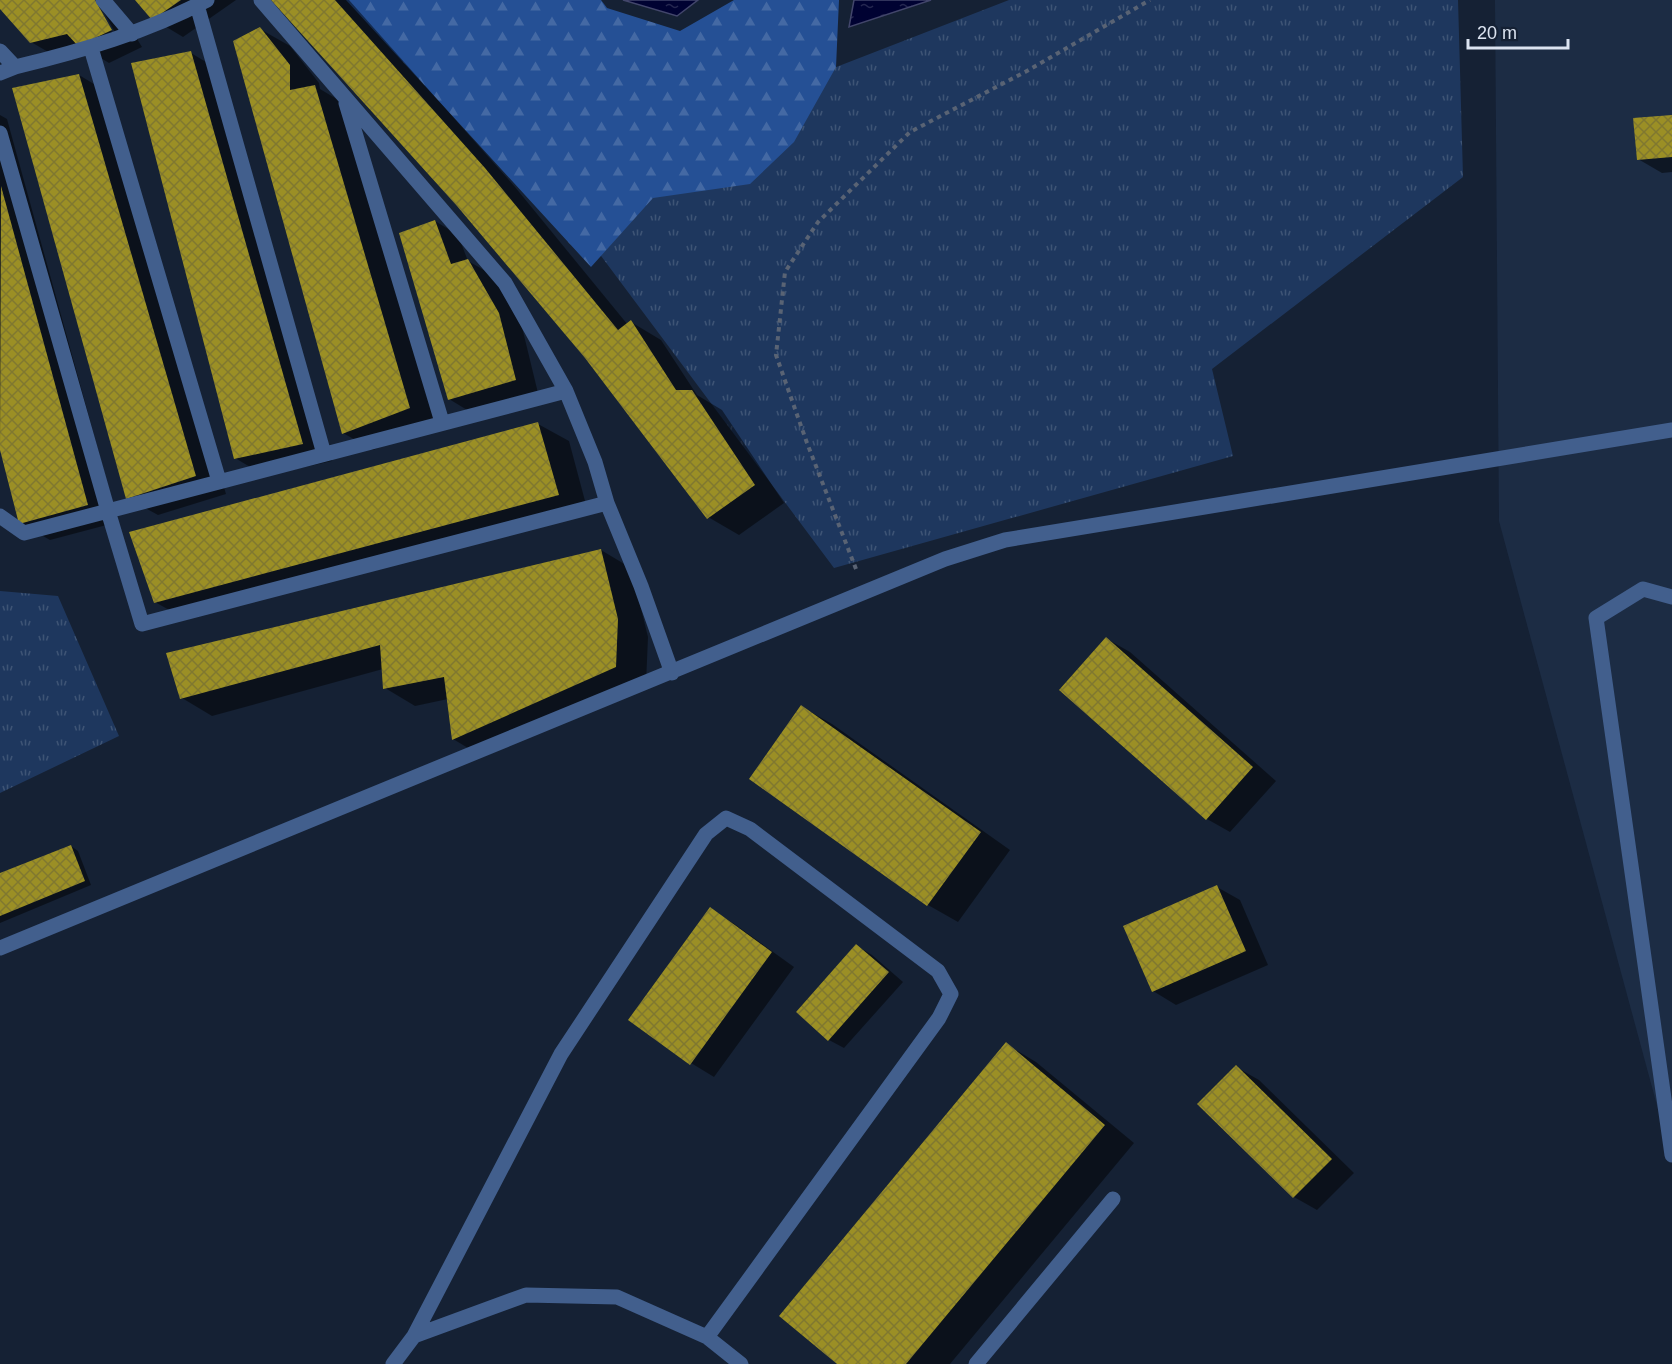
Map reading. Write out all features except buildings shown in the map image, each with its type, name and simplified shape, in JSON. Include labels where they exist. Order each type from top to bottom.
[{"type":"lane","points":[[103,0],[132,34]]},
{"type":"lane","points":[[261,0],[505,283],[566,391],[595,462],[607,503],[641,586],[672,673]]},
{"type":"lane","points":[[0,72],[91,48],[132,34],[202,3],[324,454]]},
{"type":"lane","points":[[91,48],[219,481]]},
{"type":"lane","points":[[0,51],[15,67]]},
{"type":"lane","points":[[345,97],[442,422]]},
{"type":"lane","points":[[0,133],[142,624],[607,503]]},
{"type":"lane","points":[[0,516],[24,533],[566,391]]},
{"type":"lane","points":[[0,948],[945,559],[1005,540],[1672,430]]},
{"type":"lane","points":[[1672,597],[1643,589],[1596,618],[1672,1155]]},
{"type":"lane","points":[[393,1364],[414,1336],[561,1054],[706,834],[726,818],[750,829],[938,971],[951,994],[939,1018],[707,1337]]},
{"type":"lane","points":[[1656,1044],[1672,1041]]},
{"type":"lane","points":[[976,1364],[1113,1198]]},
{"type":"lane","points":[[414,1336],[526,1295],[617,1297],[707,1337],[741,1364]]},
{"type":"path","points":[[865,592],[807,443],[776,355],[785,272],[818,222],[910,132],[1025,72],[1150,0]]},
{"type":"shaded area","points":[[1495,0],[1672,0],[1672,1161],[1499,521]]},
{"type":"green space","points":[[346,0],[601,0],[607,8],[680,31],[734,0],[839,0],[836,67],[794,142],[750,184],[653,198],[591,267]]},
{"type":"green space","points":[[1009,0],[1458,0],[1463,177],[1212,369],[1233,456],[834,568],[566,209],[813,76]]},
{"type":"green space","points":[[0,591],[58,596],[119,736],[0,793]]},
{"type":"water","points":[[623,0],[698,0],[677,16]]},
{"type":"water","points":[[854,0],[931,0],[849,27]]}]
